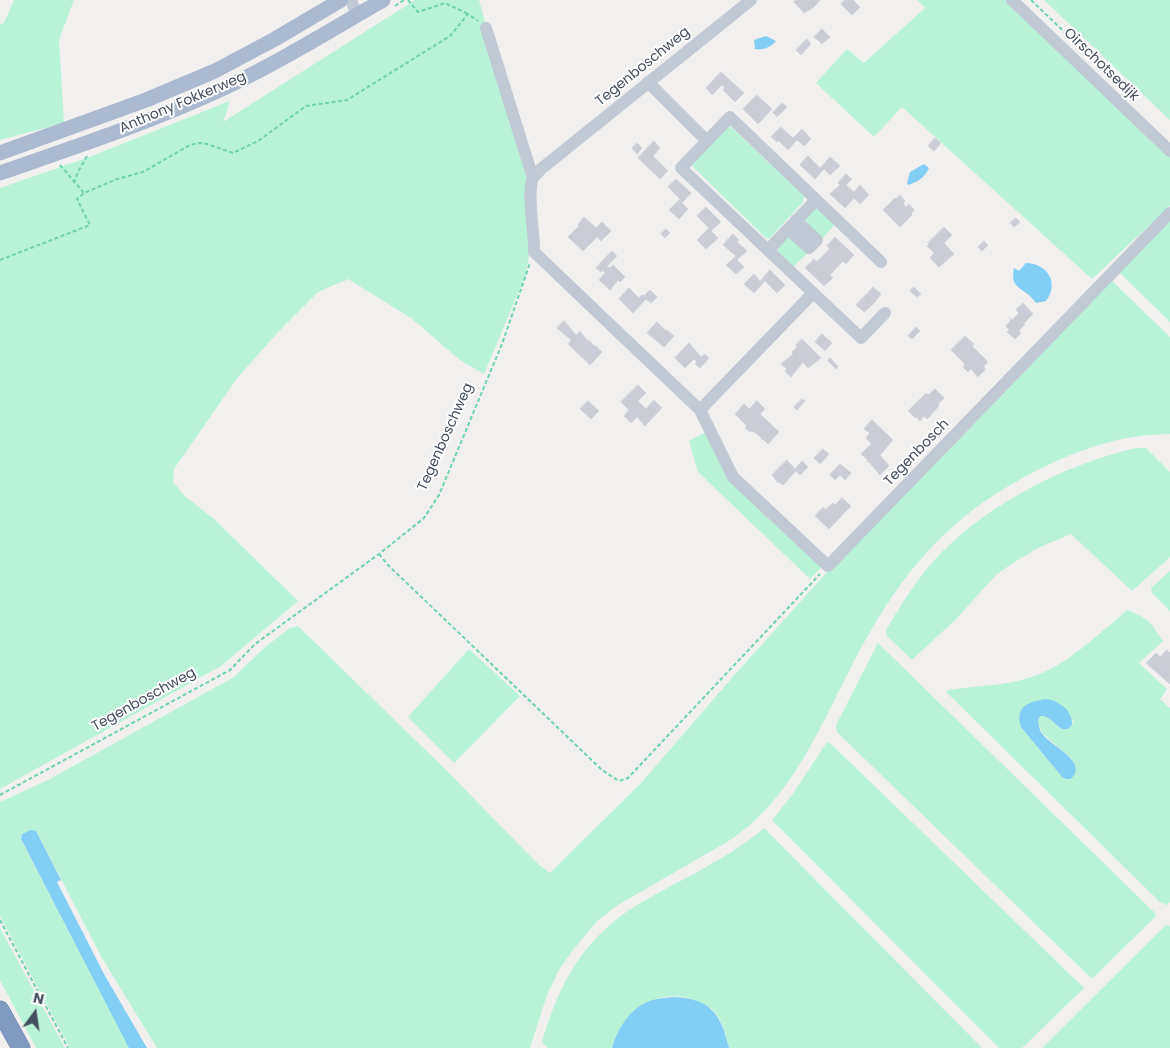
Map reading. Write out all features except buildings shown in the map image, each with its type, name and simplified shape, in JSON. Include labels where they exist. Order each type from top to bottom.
[{"type":"highway","points":[[0,1010],[21,1048]]},
{"type":"main road","name":"Anthony Fokkerweg","points":[[0,153],[146,100],[215,71],[342,0]]},
{"type":"main road","name":"Anthony Fokkerweg","points":[[0,173],[84,144],[217,91],[284,56],[383,0]]},
{"type":"street","name":"Anthony Fokkerweg","points":[[342,0],[357,15]]},
{"type":"street","points":[[352,0],[357,15]]},
{"type":"street","name":"Tegenboschweg","points":[[533,178],[541,169],[751,0]]},
{"type":"street","name":"Oirschotsedijk","points":[[1012,0],[1170,151]]},
{"type":"street","points":[[486,28],[533,178],[530,189],[535,240],[534,252],[700,410],[732,477],[828,566]]},
{"type":"street","points":[[648,82],[706,141]]},
{"type":"street","points":[[880,262],[730,116],[681,168],[861,338],[885,313]]},
{"type":"street","points":[[768,250],[816,200]]},
{"type":"street","name":"Tegenbosch","points":[[828,566],[1115,276],[1170,213]]},
{"type":"street","points":[[700,410],[813,293]]},
{"type":"path","points":[[408,0],[418,12],[445,3],[468,14],[486,28]]},
{"type":"path","points":[[0,260],[90,225],[77,199],[117,179],[143,172],[190,145],[207,144],[233,153],[258,141],[306,106],[347,100],[450,36],[468,14]]},
{"type":"path","points":[[74,183],[78,172],[88,156]]},
{"type":"path","points":[[60,164],[84,194]]},
{"type":"path","name":"Tegenboschweg","points":[[0,795],[230,670],[255,644],[380,554],[424,518],[439,495],[502,344],[534,252]]},
{"type":"path","points":[[380,554],[388,565],[602,770],[619,781],[628,778],[828,566]]},
{"type":"path","points":[[0,920],[68,1048]]},
{"type":"green space","points":[[14,0],[74,0],[59,40],[64,123],[0,140],[0,24],[4,23]]},
{"type":"green space","points":[[415,0],[479,0],[527,177],[529,257],[525,277],[484,374],[460,360],[411,318],[348,279],[318,292],[280,330],[238,377],[174,469],[173,482],[185,496],[215,520],[298,601],[221,666],[0,789],[0,188],[89,157],[230,101],[223,122]]},
{"type":"green space","points":[[917,0],[1006,0],[1170,157],[1170,206],[1092,279],[902,107],[874,137],[816,83],[847,49],[864,63],[925,8]]},
{"type":"green space","points":[[1044,0],[1170,0],[1170,120]]},
{"type":"green space","points":[[730,126],[804,196],[803,202],[770,238],[766,238],[693,167],[692,162]]},
{"type":"green space","points":[[813,209],[820,209],[836,223],[821,240],[804,218]]},
{"type":"green space","points":[[1170,217],[1170,322],[1120,273]]},
{"type":"green space","points":[[786,236],[809,252],[792,268],[778,254],[777,247]]},
{"type":"green space","points":[[1110,279],[1170,337],[1170,434],[1133,437],[1115,441],[1063,458],[999,492],[946,533],[924,555],[886,606],[868,635],[815,738],[788,782],[753,822],[732,839],[618,905],[597,921],[560,968],[547,995],[530,1048],[157,1048],[102,958],[36,831],[22,834],[21,840],[130,1048],[70,1048],[0,916],[0,802],[48,780],[234,677],[265,647],[290,628],[298,626],[443,767],[538,864],[550,873],[641,783],[836,562]]},
{"type":"green space","points":[[706,432],[730,481],[822,567],[810,579],[698,472],[689,441]]},
{"type":"green space","points":[[1136,448],[1146,448],[1170,472],[1170,557],[1132,591],[1071,534],[1038,548],[997,574],[955,620],[912,660],[887,636],[886,630],[906,597],[929,566],[972,525],[997,508],[1051,478],[1079,465]]},
{"type":"green space","points":[[1170,571],[1170,611],[1152,593],[1151,588]]},
{"type":"green space","points":[[1128,610],[1143,617],[1151,624],[1163,641],[1139,663],[1167,689],[1160,699],[1170,708],[1170,902],[1167,905],[1161,903],[946,692],[948,690],[1009,683],[1043,673],[1069,658]],"holes":[[[1061,704],[1073,720],[1072,725],[1068,729],[1062,729],[1049,718],[1040,716]],[[1040,716],[1038,721],[1042,733],[1072,759],[1066,779],[1062,777],[1021,727]]]},
{"type":"green space","points":[[878,643],[1155,913],[1156,916],[1093,978],[837,732],[836,725]]},
{"type":"green space","points":[[469,649],[520,696],[454,763],[408,717]]},
{"type":"green space","points":[[827,742],[1084,988],[1022,1048],[999,1048],[772,820],[792,795]]},
{"type":"green space","points":[[764,828],[982,1048],[729,1048],[721,1022],[712,1009],[684,997],[670,996],[645,1004],[634,1012],[624,1023],[612,1048],[548,1048],[542,1042],[556,1001],[565,982],[588,947],[602,932],[637,905],[719,860],[747,842]]},
{"type":"green space","points":[[1166,925],[1170,926],[1170,1048],[1042,1048]]},
{"type":"green space","points":[[0,928],[65,1048],[36,1048],[0,980]]},
{"type":"water","points":[[766,36],[776,41],[766,48],[755,49],[754,40]]},
{"type":"water","points":[[924,164],[929,168],[923,177],[908,185],[910,172]]},
{"type":"water","points":[[1026,263],[1040,266],[1049,275],[1052,287],[1046,301],[1036,303],[1016,285],[1013,275],[1014,268],[1019,271]]},
{"type":"water","points":[[1046,699],[1064,707],[1072,720],[1072,725],[1068,729],[1062,729],[1049,718],[1043,716],[1040,716],[1038,721],[1040,731],[1045,737],[1072,760],[1075,772],[1071,779],[1062,777],[1021,727],[1020,714],[1024,706]]},
{"type":"water","points":[[31,830],[36,831],[61,880],[57,882],[104,974],[147,1048],[129,1048],[21,839],[22,834]]},
{"type":"water","points":[[674,997],[687,998],[706,1005],[718,1017],[729,1048],[612,1048],[617,1034],[629,1015],[635,1010],[650,1001]]}]
